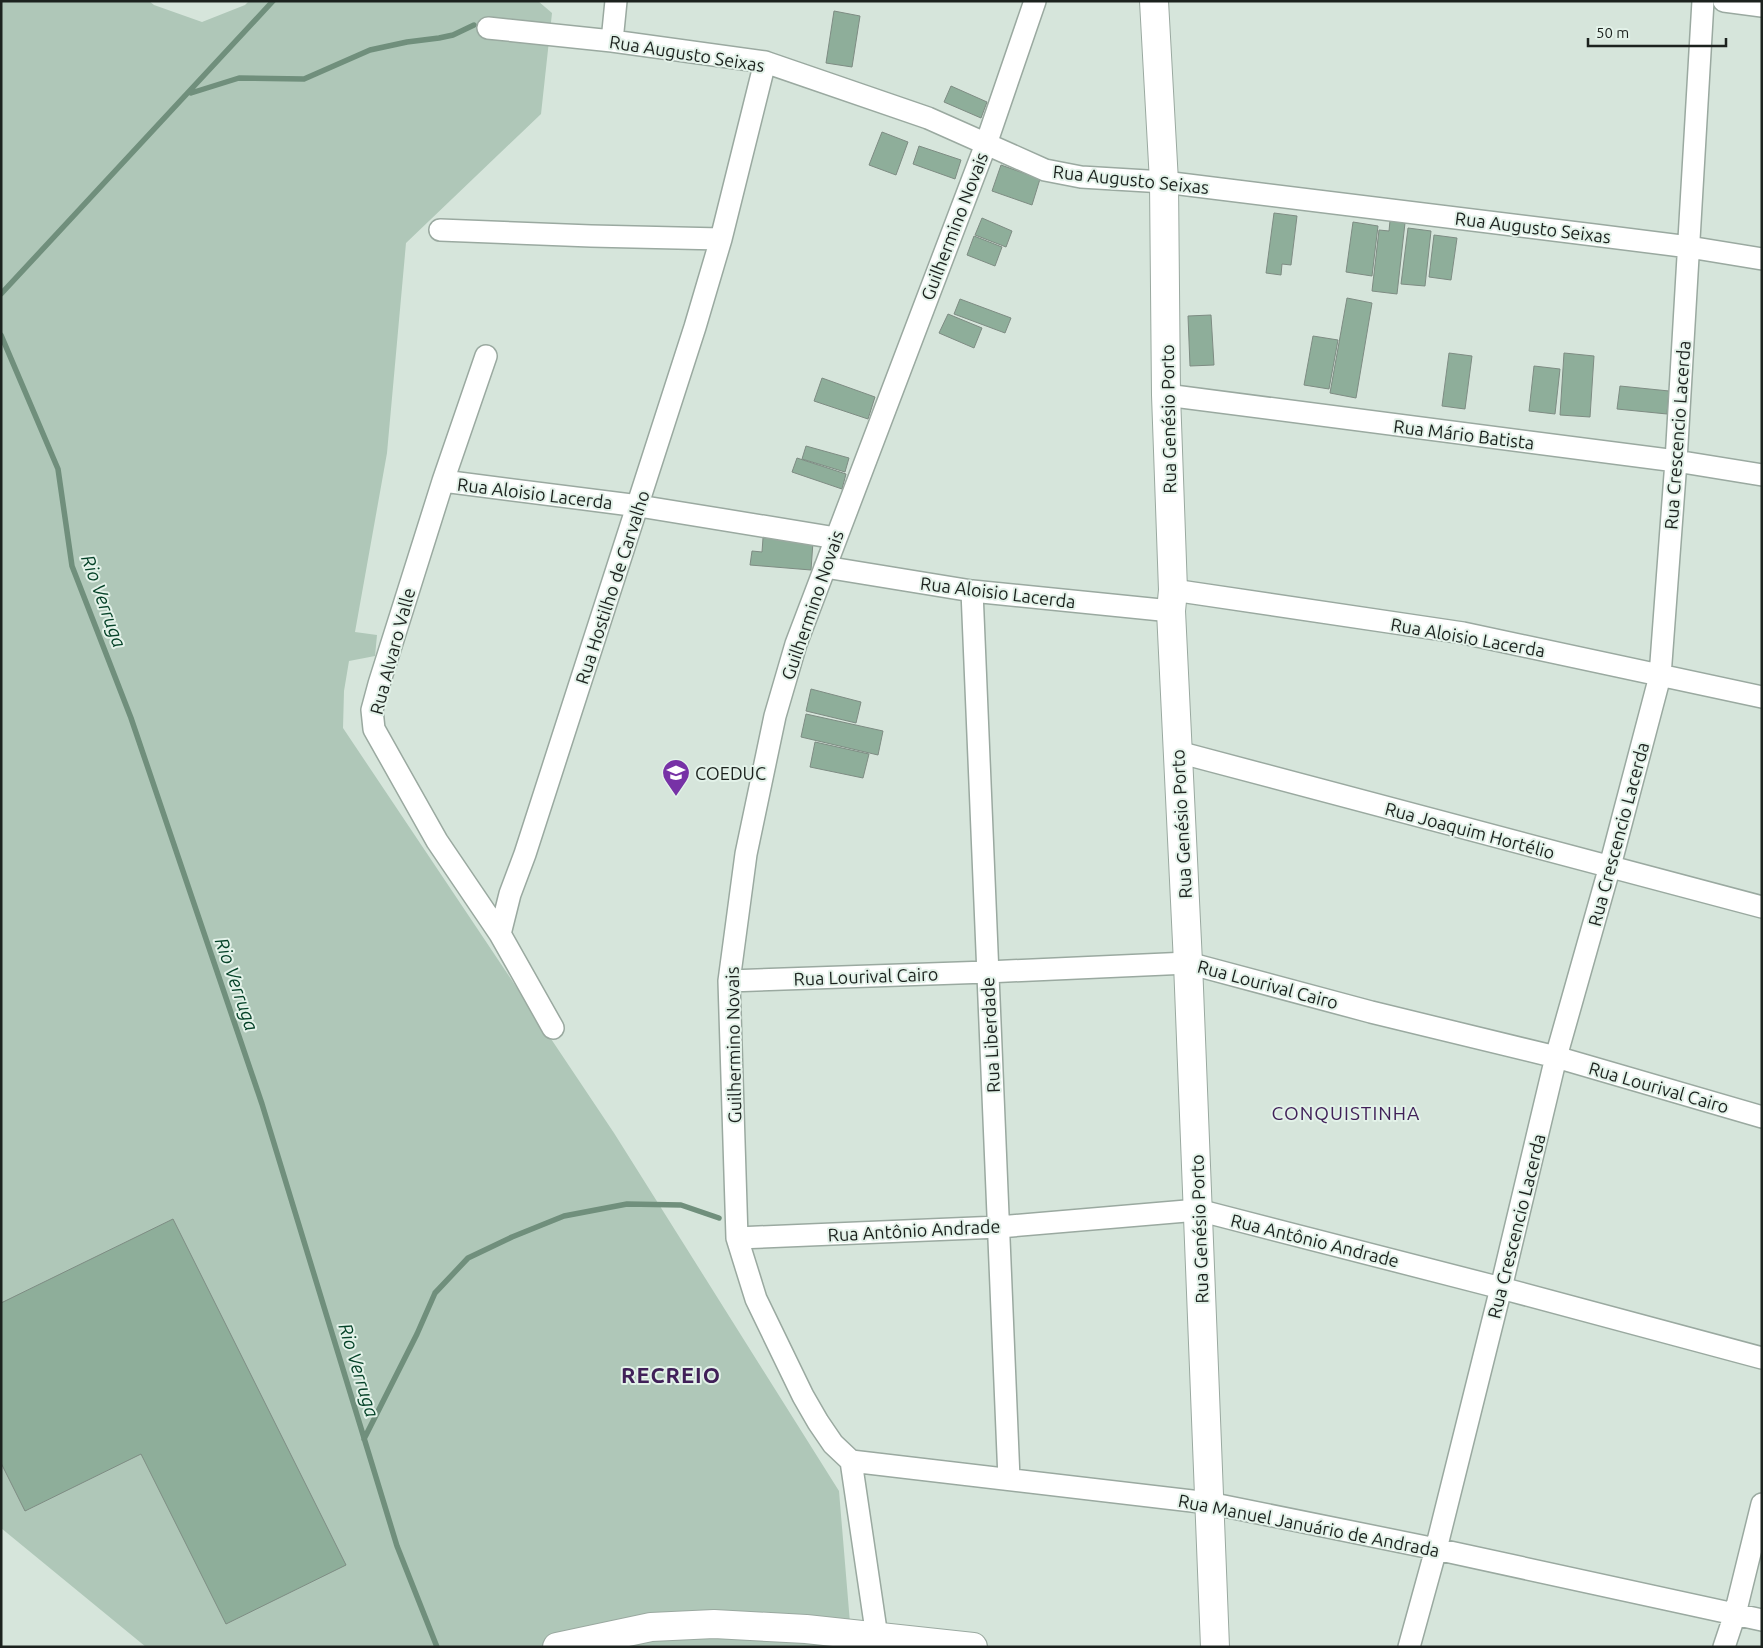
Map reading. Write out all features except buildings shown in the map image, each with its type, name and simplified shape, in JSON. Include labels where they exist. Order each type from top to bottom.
[{"type":"street","points":[[612,41],[616,1]]},
{"type":"street","name":"Guilhermino Novais","points":[[851,1460],[833,1444],[804,1396],[756,1299],[737,1238],[729,981],[746,854],[775,716],[796,644],[986,144],[1035,1]]},
{"type":"street","name":"Rua Genésio Porto","points":[[1154,1],[1164,182],[1166,396],[1172,601],[1215,1647]]},
{"type":"street","name":"Rua Crescencio Lacerda","points":[[1409,1647],[1436,1549],[1556,1057],[1610,866],[1660,676],[1676,461],[1703,1]]},
{"type":"street","points":[[1724,1],[1762,6]]},
{"type":"street","name":"Rua Augusto Seixas","points":[[488,28],[612,41],[765,62],[928,118],[1045,170],[1081,177],[1164,182],[1689,247],[1762,259]]},
{"type":"street","name":"Rua Hostilho de Carvalho","points":[[500,934],[510,894],[528,845],[639,506],[695,327],[721,239],[765,62]]},
{"type":"street","points":[[440,230],[721,239]]},
{"type":"street","name":"Rua Alvaro Valle","points":[[486,356],[443,481],[379,684],[372,710],[372,720],[374,729],[385,751],[436,840],[500,934],[553,1028]]},
{"type":"street","name":"Rua Mário Batista","points":[[1166,396],[1676,461],[1762,475]]},
{"type":"street","name":"Rua Aloisio Lacerda","points":[[443,481],[639,506],[836,538]]},
{"type":"street","name":"Rua Aloisio Lacerda","points":[[825,568],[972,591],[1172,601],[1463,633],[1762,697]]},
{"type":"street","name":"Rua Liberdade","points":[[972,591],[1010,1479]]},
{"type":"street","name":"Rua Joaquim Hortélio","points":[[1178,752],[1762,907]]},
{"type":"street","name":"Rua Lourival Cairo","points":[[729,981],[988,972],[1188,962],[1371,1012],[1556,1057],[1762,1117]]},
{"type":"street","name":"Rua Antônio Andrade","points":[[737,1238],[999,1227],[1198,1210],[1762,1358]]},
{"type":"street","points":[[851,1460],[877,1637]]},
{"type":"street","name":"Rua Manuel Januário de Andrada","points":[[851,1460],[1209,1503],[1436,1549],[1762,1620]]},
{"type":"street","points":[[1724,1647],[1735,1614],[1762,1504]]},
{"type":"street","points":[[557,1647],[651,1627],[714,1624],[806,1629],[973,1647]]},
{"type":"green space","points":[[1,1],[149,1],[154,5],[202,22],[245,5],[249,1],[538,1],[552,13],[541,114],[406,243],[387,453],[355,632],[377,635],[375,656],[349,661],[344,691],[343,728],[614,1133],[839,1491],[852,1647],[146,1647],[1,1528]]},
{"type":"waterway","points":[[1,294],[273,1]]},
{"type":"waterway","points":[[191,93],[239,78],[304,79],[370,50],[453,35],[474,25]]},
{"type":"waterway","name":"Rio Verruga","points":[[1,335],[58,469],[72,566],[131,718],[262,1104],[397,1546],[437,1647]]},
{"type":"waterway","points":[[364,1439],[417,1334],[435,1293],[468,1258],[512,1237],[564,1216],[627,1204],[681,1205],[719,1218]]},
{"type":"place","name":"COEDUC","points":[[676,797]]},
{"type":"district","name":"CONQUISTINHA","points":[[1346,1113]]},
{"type":"district","name":"RECREIO","points":[[671,1374]]}]
